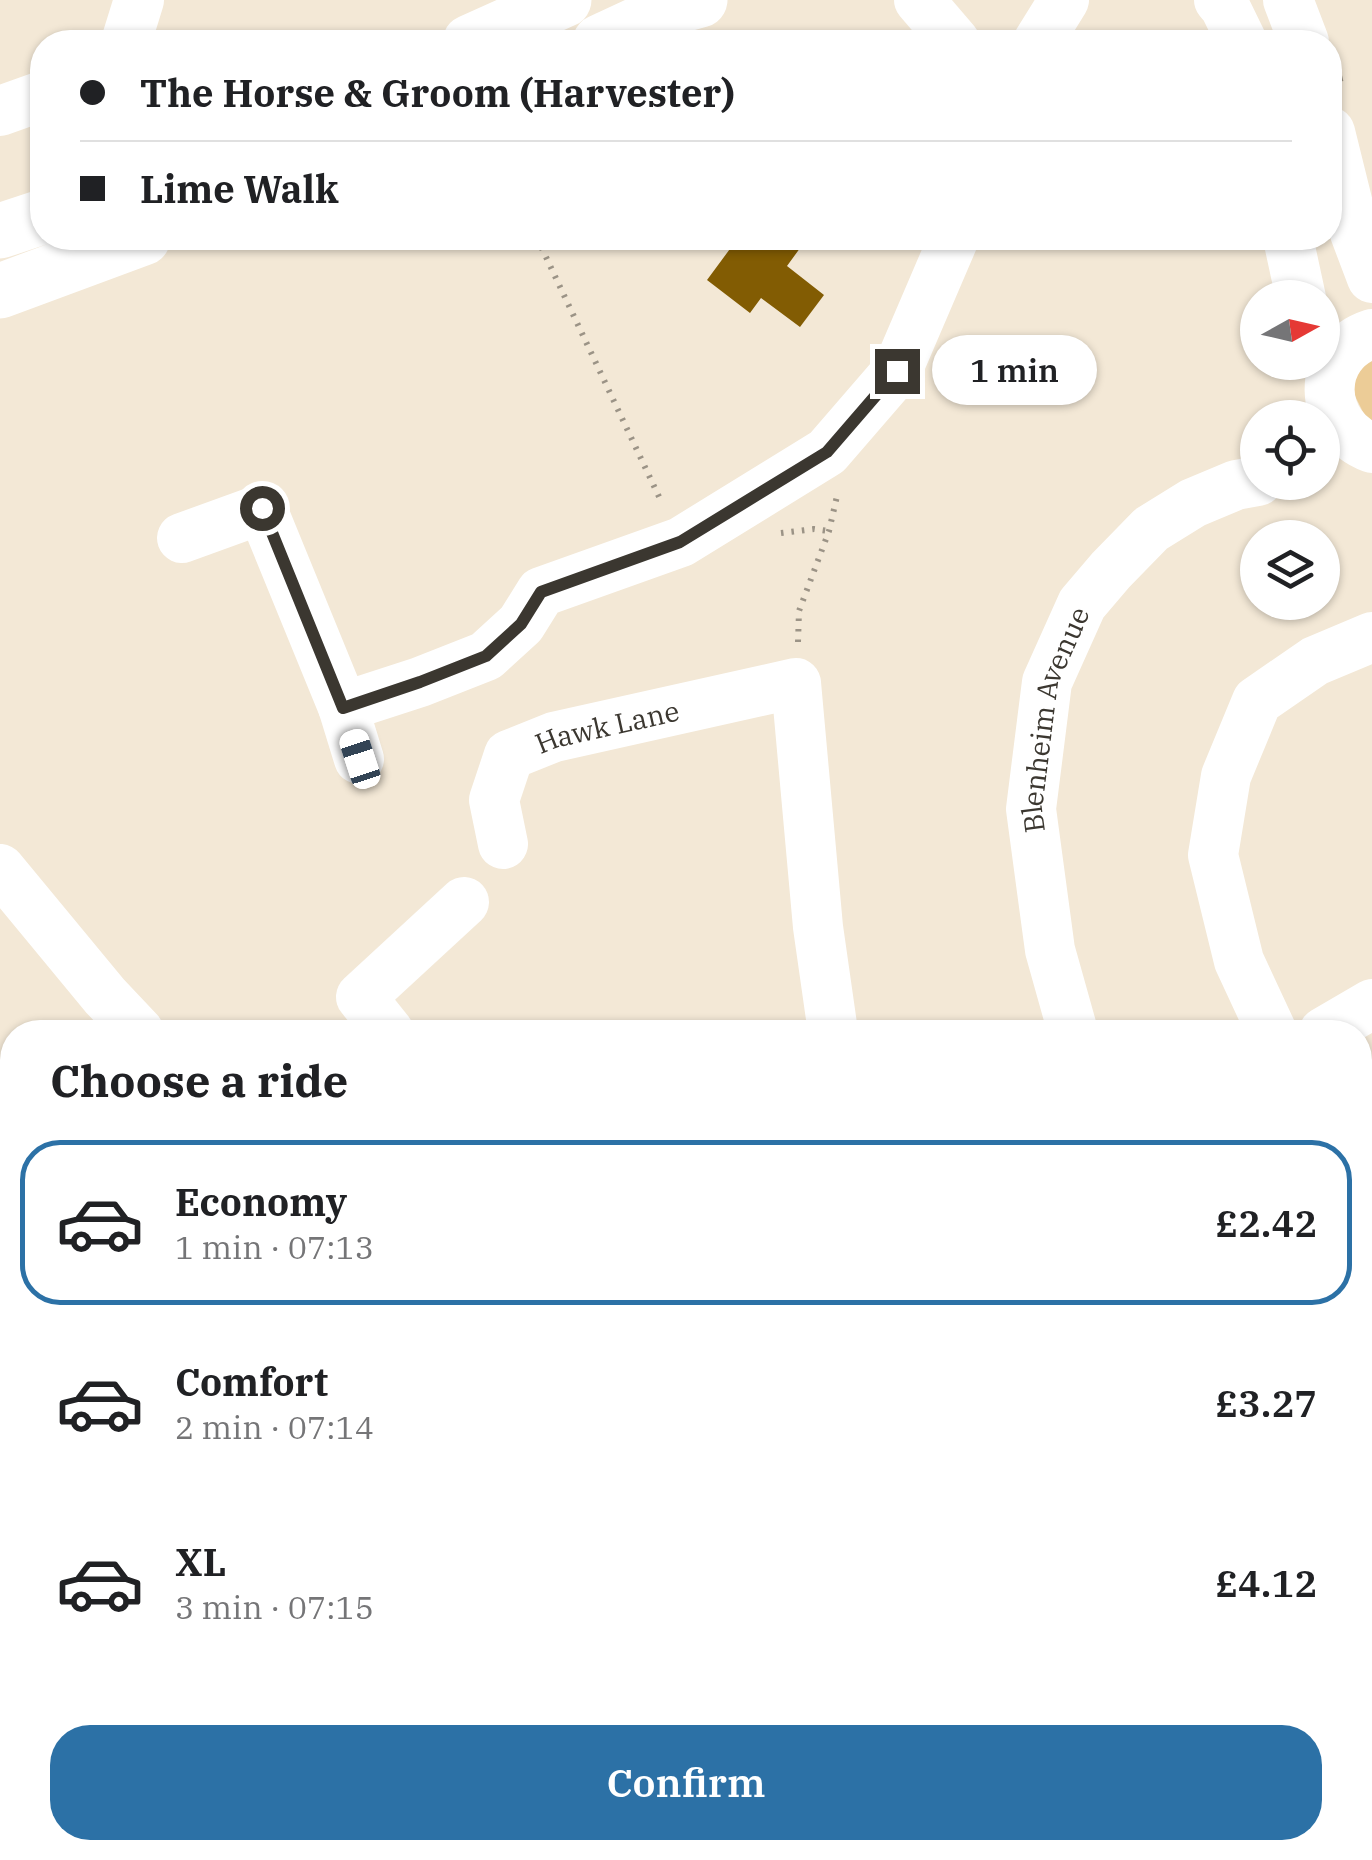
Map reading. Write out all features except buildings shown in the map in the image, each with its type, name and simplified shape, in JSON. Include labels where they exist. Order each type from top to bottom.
[{"type":"highway","points":[[497,30],[564,0]]},
{"type":"highway","points":[[626,30],[700,0]]},
{"type":"highway","points":[[0,231],[30,220]]},
{"type":"highway","points":[[0,291],[111,250]]},
{"type":"street","points":[[130,30],[140,0]]},
{"type":"street","points":[[919,0],[945,30]]},
{"type":"street","points":[[1045,30],[1064,0]]},
{"type":"street","points":[[1219,0],[1237,30]]},
{"type":"street","points":[[1288,0],[1299,30]]},
{"type":"street","points":[[0,111],[30,100]]},
{"type":"street","points":[[1342,181],[1355,234],[1372,278]]},
{"type":"street","points":[[343,708],[486,656],[521,624],[541,592],[680,542],[827,452],[897,371],[949,250]]},
{"type":"street","points":[[1291,250],[1297,280]]},
{"type":"street","points":[[1372,334],[1346,349],[1321,388],[1346,433],[1372,449]]},
{"type":"street","points":[[1340,459],[1372,449]]},
{"type":"street","name":"Blenheim Avenue","points":[[1070,1020],[1050,950],[1031,809],[1047,682],[1082,604],[1111,570],[1151,529],[1193,503],[1240,482]]},
{"type":"street","points":[[182,538],[262,508],[360,759]]},
{"type":"street","points":[[1266,1020],[1239,962],[1212,855],[1226,776],[1258,701],[1316,662],[1372,637]]},
{"type":"street","points":[[796,684],[818,926],[832,1020]]},
{"type":"street","name":"Hawk Lane","points":[[503,844],[494,800],[509,755],[554,737],[796,684]]},
{"type":"street","points":[[0,869],[128,1020]]},
{"type":"street","points":[[379,1020],[361,997],[464,902]]},
{"type":"street","points":[[1345,1020],[1372,1004]]},
{"type":"path","points":[[1342,78],[1348,77]]},
{"type":"path","points":[[543,250],[662,503]]},
{"type":"path","points":[[796,684],[799,611],[829,531],[837,495]]},
{"type":"shaded area","points":[[1372,351],[1372,430],[1345,376]]},
{"type":"route","points":[[262,508],[343,708],[486,656],[521,624],[541,592],[680,542],[827,452],[897,371]]}]
